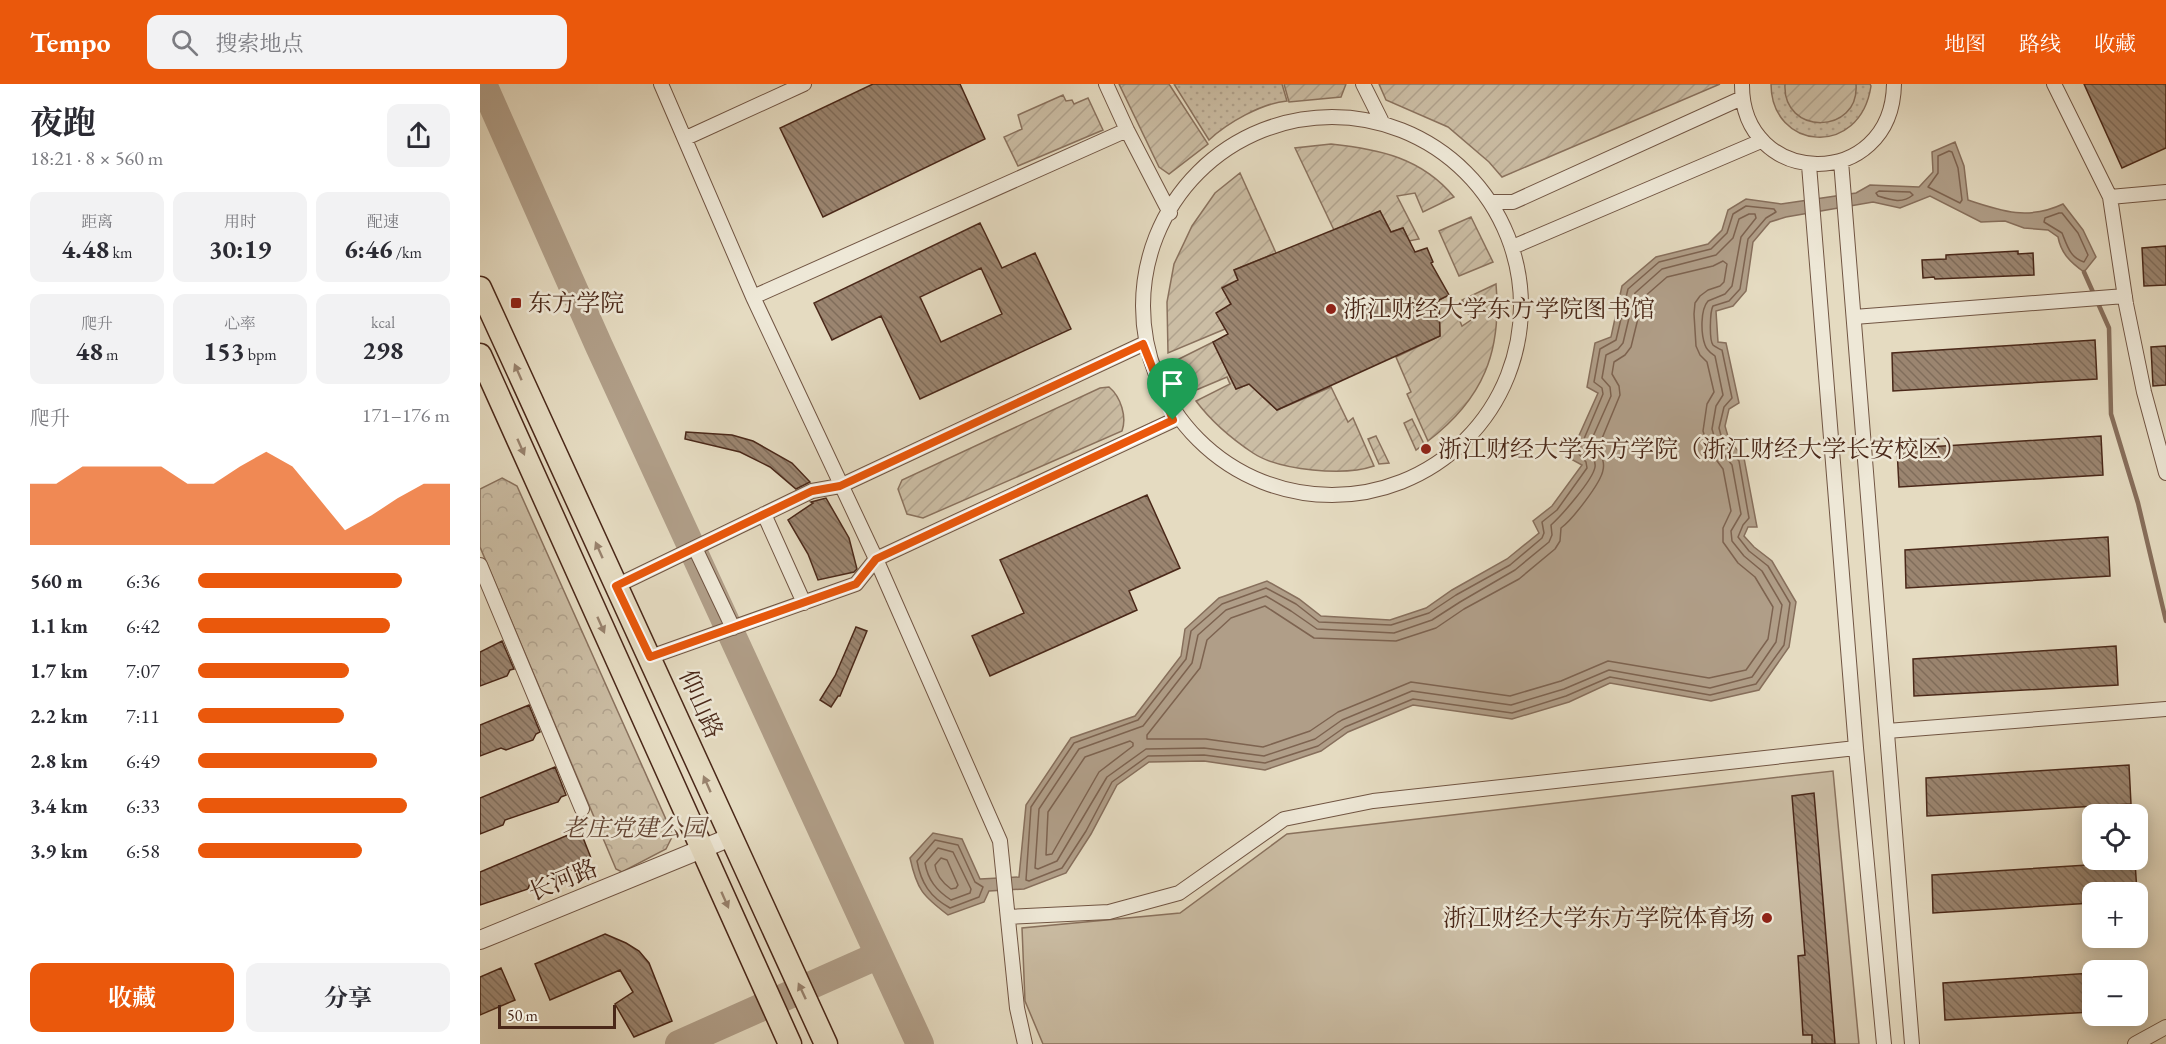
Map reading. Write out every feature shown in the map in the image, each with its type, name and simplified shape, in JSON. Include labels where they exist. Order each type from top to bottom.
[{"type":"main road","name":"仰山路","points":[[480,288],[659,654],[731,837],[826,1044]]},
{"type":"main road","points":[[480,355],[790,1044]]},
{"type":"street","points":[[661,84],[753,297],[876,559],[1000,841],[1017,1008],[1025,1044]]},
{"type":"street","points":[[686,138],[804,84]]},
{"type":"street","points":[[1106,84],[1170,213]]},
{"type":"street","points":[[1363,84],[1381,120]]},
{"type":"street","points":[[1494,202],[1513,202],[1742,91],[1746,114],[1761,141],[1794,161],[1809,165],[1841,161],[1860,152],[1876,138],[1887,120],[1894,100],[1894,84]]},
{"type":"street","points":[[2054,84],[2110,197],[2124,296],[2144,392],[2166,473]]},
{"type":"street","points":[[1320,113],[1381,120],[1450,158],[1494,202],[1515,246],[1518,337],[1488,417],[1425,477],[1336,501],[1249,479],[1173,420],[1143,344],[1148,262],[1177,197],[1219,153],[1267,126],[1320,113]]},
{"type":"street","points":[[753,297],[1127,130]]},
{"type":"street","points":[[1515,246],[1761,141]]},
{"type":"street","points":[[1841,161],[1912,1044]]},
{"type":"street","points":[[1809,165],[1856,748],[1884,1044]]},
{"type":"street","points":[[2110,197],[2166,192]]},
{"type":"street","points":[[1854,316],[2124,296]]},
{"type":"street","points":[[624,582],[812,491],[840,486],[1143,344]]},
{"type":"street","points":[[659,654],[856,584],[876,559],[1173,420]]},
{"type":"street","points":[[764,514],[804,603]]},
{"type":"street","points":[[695,548],[733,628]]},
{"type":"street","points":[[480,565],[582,809]]},
{"type":"street","points":[[1887,731],[2166,709]]},
{"type":"street","points":[[1008,917],[1109,912],[1179,893],[1284,819],[1373,801],[1856,748]]},
{"type":"street","name":"长河路","points":[[480,940],[731,837]]},
{"type":"street","points":[[2136,1044],[2166,1027]]},
{"type":"green space","points":[[1119,84],[1169,84],[1208,144],[1169,174],[1159,167]]},
{"type":"green space","points":[[1174,84],[1282,84],[1287,101],[1245,115],[1209,140]]},
{"type":"green space","points":[[1284,84],[1346,84],[1341,97],[1289,102]]},
{"type":"green space","points":[[1379,84],[1720,84],[1502,177],[1489,162],[1448,127],[1386,100]]},
{"type":"green space","points":[[1771,84],[1870,84],[1871,86],[1864,110],[1851,126],[1835,135],[1817,137],[1800,133],[1785,122],[1775,106]]},
{"type":"green space","points":[[1785,84],[1856,84],[1854,101],[1846,113],[1835,120],[1821,123],[1807,120],[1795,113],[1787,101]]},
{"type":"green space","points":[[1063,95],[1066,101],[1072,100],[1074,104],[1088,98],[1103,130],[1018,166],[1004,137],[1022,129],[1018,115]]},
{"type":"green space","points":[[1331,144],[1383,153],[1414,164],[1428,173],[1454,197],[1423,212],[1415,193],[1397,196],[1419,239],[1409,241],[1403,228],[1391,232],[1380,211],[1334,230],[1295,148]]},
{"type":"green space","points":[[1240,173],[1276,253],[1234,270],[1238,280],[1222,287],[1231,305],[1217,313],[1225,329],[1168,353],[1167,302],[1174,264],[1192,226],[1215,193]]},
{"type":"green space","points":[[1471,217],[1493,262],[1459,276],[1439,231]]},
{"type":"green space","points":[[1496,284],[1496,331],[1485,372],[1463,408],[1428,441],[1407,394],[1411,392],[1396,357],[1440,336],[1439,300],[1449,295],[1462,326],[1471,320],[1462,300]]},
{"type":"green space","points":[[1213,342],[1236,389],[1249,384],[1277,410],[1331,387],[1348,422],[1353,418],[1374,466],[1347,471],[1296,468],[1265,459],[1237,442],[1215,423],[1196,401],[1230,384],[1227,377],[1189,393],[1178,377],[1173,362]]},
{"type":"green space","points":[[1109,387],[1117,396],[1122,408],[1124,420],[1122,431],[923,518],[907,514],[898,489],[902,480],[1100,388]]},
{"type":"green space","points":[[1412,419],[1424,444],[1416,450],[1404,423]]},
{"type":"green space","points":[[1376,436],[1389,463],[1379,464],[1368,439]]},
{"type":"green space","name":"老庄党建公园","points":[[502,478],[517,486],[673,835],[666,849],[622,872],[616,869],[480,547],[480,489]]},
{"type":"green space","points":[[1833,771],[1859,1044],[1043,1044],[1025,1001],[1022,928],[1180,913],[1287,834]]},
{"type":"water","points":[[1955,142],[1964,166],[1968,200],[2004,211],[2027,213],[2051,209],[2063,204],[2083,230],[2096,257],[2084,272],[2067,257],[2058,237],[2048,230],[2024,228],[2005,221],[1981,222],[1930,196],[1900,208],[1873,202],[1786,217],[1770,222],[1753,242],[1746,291],[1733,306],[1716,311],[1718,342],[1726,343],[1739,403],[1729,409],[1725,426],[1729,440],[1744,458],[1757,527],[1748,527],[1744,536],[1772,561],[1796,602],[1789,647],[1759,690],[1711,701],[1610,683],[1569,702],[1512,719],[1413,705],[1348,732],[1321,751],[1265,770],[1204,761],[1149,762],[1117,785],[1091,834],[1066,873],[1024,889],[989,891],[984,902],[948,915],[932,903],[922,891],[915,878],[910,858],[933,833],[962,839],[980,879],[1019,877],[1026,805],[1071,738],[1135,716],[1181,656],[1185,629],[1219,598],[1267,581],[1299,599],[1321,616],[1390,620],[1426,608],[1452,590],[1507,559],[1539,533],[1533,521],[1552,506],[1582,465],[1569,458],[1598,393],[1587,387],[1595,343],[1611,337],[1622,286],[1656,257],[1708,244],[1722,230],[1728,210],[1746,199],[1781,204],[1856,193],[1870,185],[1919,187],[1933,172],[1932,152]]},
{"type":"building","points":[[873,84],[960,84],[985,139],[823,217],[780,128]]},
{"type":"building","points":[[2084,84],[2166,84],[2166,148],[2122,168]]},
{"type":"building","name":"浙江财经大学东方学院图书馆","points":[[1380,211],[1391,232],[1403,228],[1415,252],[1427,248],[1433,262],[1431,263],[1449,295],[1439,300],[1440,336],[1277,410],[1249,384],[1236,389],[1213,342],[1228,334],[1216,313],[1231,304],[1222,288],[1238,280],[1234,270]]},
{"type":"building","points":[[980,223],[1002,268],[1035,253],[1071,329],[920,399],[881,316],[832,340],[814,303]],"holes":[[[981,268],[1002,314],[941,342],[920,297]]]},
{"type":"building","points":[[2166,246],[2166,285],[2144,286],[2142,248]]},
{"type":"building","points":[[2018,251],[2018,254],[2033,253],[2034,275],[1923,278],[1922,260],[1946,259],[1946,255]]},
{"type":"building","points":[[2095,340],[2097,379],[1893,391],[1892,353]]},
{"type":"building","points":[[2166,346],[2166,385],[2153,386],[2151,347]]},
{"type":"building","points":[[686,432],[732,435],[753,441],[792,463],[810,482],[796,489],[770,467],[740,452],[685,439]]},
{"type":"building","points":[[2101,436],[2103,475],[1899,487],[1897,449]]},
{"type":"building","points":[[1147,495],[1180,568],[1129,591],[1137,610],[990,676],[972,636],[1024,613],[1000,560]]},
{"type":"building","points":[[826,498],[849,538],[857,569],[854,572],[818,580],[808,554],[788,520],[813,503],[811,502]]},
{"type":"building","points":[[2108,537],[2110,576],[1906,588],[1905,550]]},
{"type":"building","points":[[856,627],[867,631],[840,696],[831,707],[820,700],[835,676]]},
{"type":"building","points":[[502,641],[514,669],[510,670],[507,676],[480,686],[480,652]]},
{"type":"building","points":[[2116,646],[2118,685],[1914,696],[1913,659]]},
{"type":"building","points":[[529,705],[540,732],[533,740],[480,756],[480,725]]},
{"type":"building","points":[[2129,765],[2131,804],[2082,804],[2082,807],[1927,816],[1926,778]]},
{"type":"building","points":[[555,767],[566,795],[558,802],[505,820],[503,825],[480,834],[480,798]]},
{"type":"building","points":[[1814,793],[1835,1044],[1812,1044],[1812,1035],[1803,1035],[1798,956],[1805,955],[1792,796]]},
{"type":"building","points":[[580,830],[591,858],[584,861],[582,866],[554,877],[550,875],[530,883],[528,889],[480,905],[480,872]]},
{"type":"building","points":[[2082,865],[2082,870],[2136,870],[2136,882],[2082,882],[2082,904],[1933,913],[1932,875]]},
{"type":"building","points":[[605,934],[639,951],[649,963],[672,1021],[634,1037],[615,1004],[633,992],[620,970],[550,1000],[535,964]]},
{"type":"building","points":[[501,968],[515,1000],[480,1015],[480,977]]},
{"type":"building","points":[[2082,974],[2082,1013],[1945,1020],[1943,983]]},
{"type":"waterway","points":[[483,84],[599,346],[920,1044]]},
{"type":"waterway","points":[[2084,272],[2109,328],[2111,414],[2138,503],[2166,621]]},
{"type":"waterway","points":[[679,1044],[879,955]]},
{"type":"place","name":"东方学院","points":[[516,303]]},
{"type":"place","name":"浙江财经大学东方学院图书馆","points":[[1331,309]]},
{"type":"place","name":"浙江财经大学东方学院（浙江财经大学长安校区）","points":[[1426,449]]},
{"type":"place","name":"浙江财经大学东方学院体育场","points":[[1767,918]]},
{"type":"route","points":[[1143,344],[1173,420],[876,559],[856,584],[650,657],[616,586],[812,491],[840,486],[1143,344]]}]
